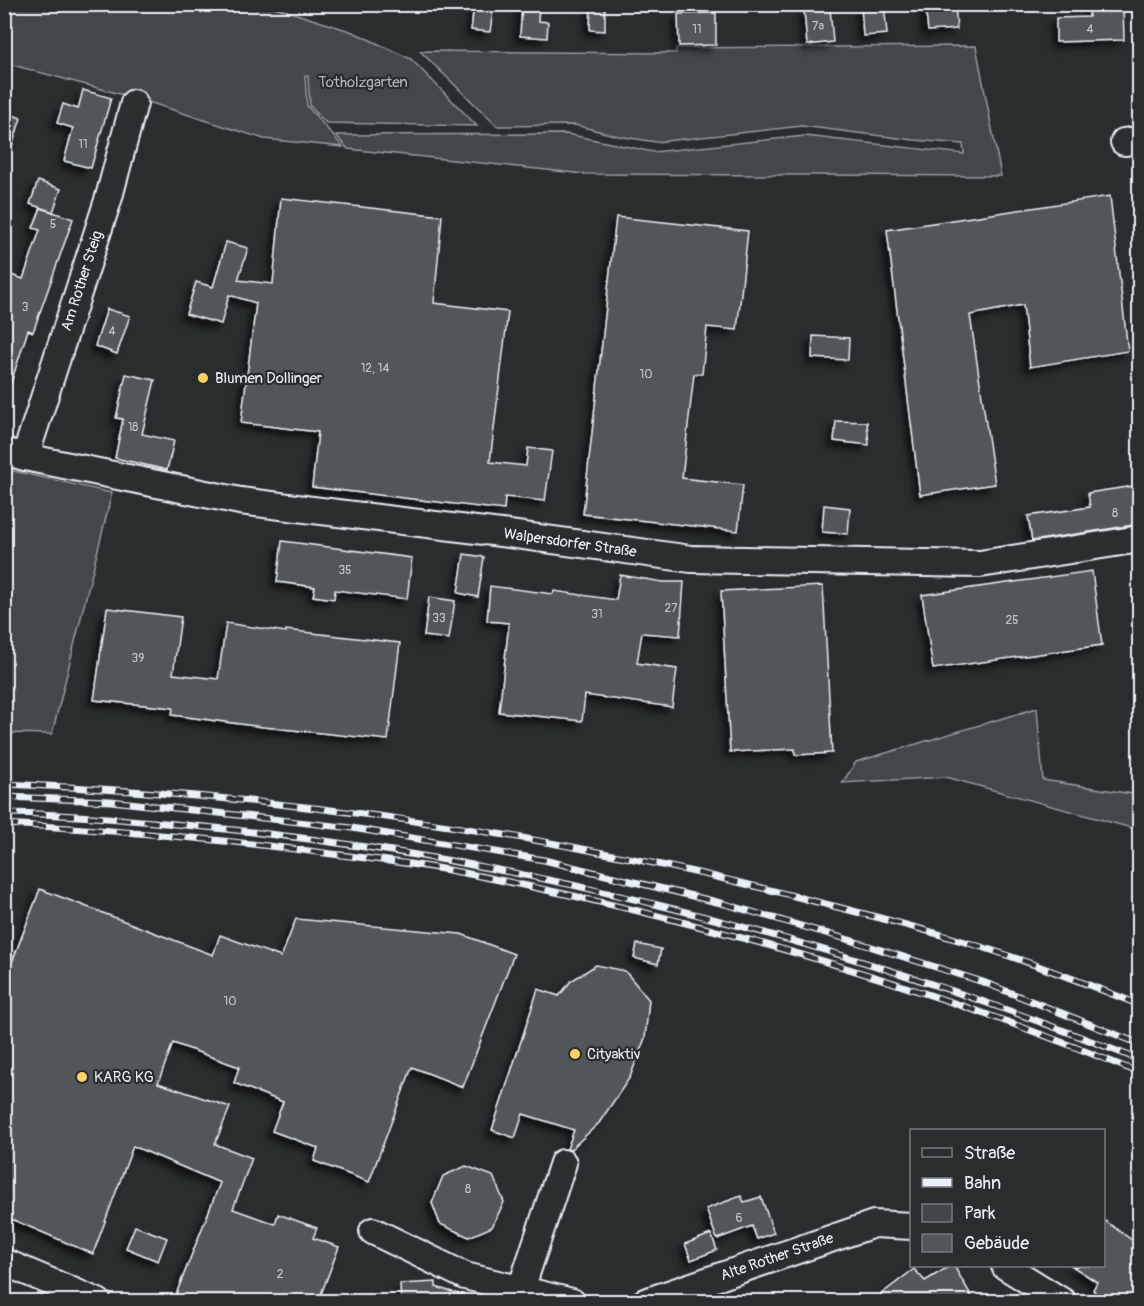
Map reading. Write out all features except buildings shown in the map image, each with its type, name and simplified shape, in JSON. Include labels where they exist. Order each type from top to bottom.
[{"type":"street","name":"Am Rother Steig","points":[[15,454],[109,197],[134,102]]},
{"type":"street","name":"Walpersdorfer Straße","points":[[15,454],[240,501],[509,534],[691,560],[980,564],[1140,539]]},
{"type":"street","points":[[521,1289],[563,1163]]},
{"type":"street","name":"Alte Rother Straße","points":[[645,1302],[874,1224],[910,1226]]},
{"type":"street","points":[[374,1231],[465,1276],[572,1302]]},
{"type":"street","points":[[4,1262],[98,1302]]},
{"type":"street","points":[[1007,1267],[1062,1302]]},
{"type":"green space","name":"Totholzgarten","points":[[4,5],[268,5],[353,32],[411,59],[477,126],[326,123],[310,106],[308,76],[305,76],[307,106],[343,147],[264,139],[142,100],[5,63]]},
{"type":"green space","points":[[976,46],[1001,176],[585,174],[348,149],[336,135],[567,134],[653,152],[805,136],[964,154],[963,144],[802,126],[656,142],[618,136],[575,125],[497,126],[420,51],[676,53],[676,48]]},
{"type":"green space","points":[[5,469],[112,493],[52,734],[5,733]]},
{"type":"green space","points":[[1037,708],[1043,780],[1139,795],[1139,830],[946,777],[842,783],[856,762]]},
{"type":"railway","points":[[4,784],[210,797],[312,808],[516,837],[617,856],[717,877],[936,933],[1037,966],[1140,1005]]},
{"type":"railway","points":[[4,797],[111,801],[352,828],[544,860],[725,904],[853,941],[983,982],[1140,1044]]},
{"type":"railway","points":[[4,813],[136,820],[334,842],[452,861],[569,884],[801,943],[915,978],[1028,1017],[1140,1060]]},
{"type":"railway","points":[[4,824],[250,844],[427,867],[546,890],[719,932],[890,982],[1057,1040],[1140,1073]]},
{"type":"place","name":"Blumen Dollinger","points":[[203,378]]},
{"type":"place","name":"Cityaktiv","points":[[575,1054]]},
{"type":"place","name":"KARG KG","points":[[82,1077]]}]
